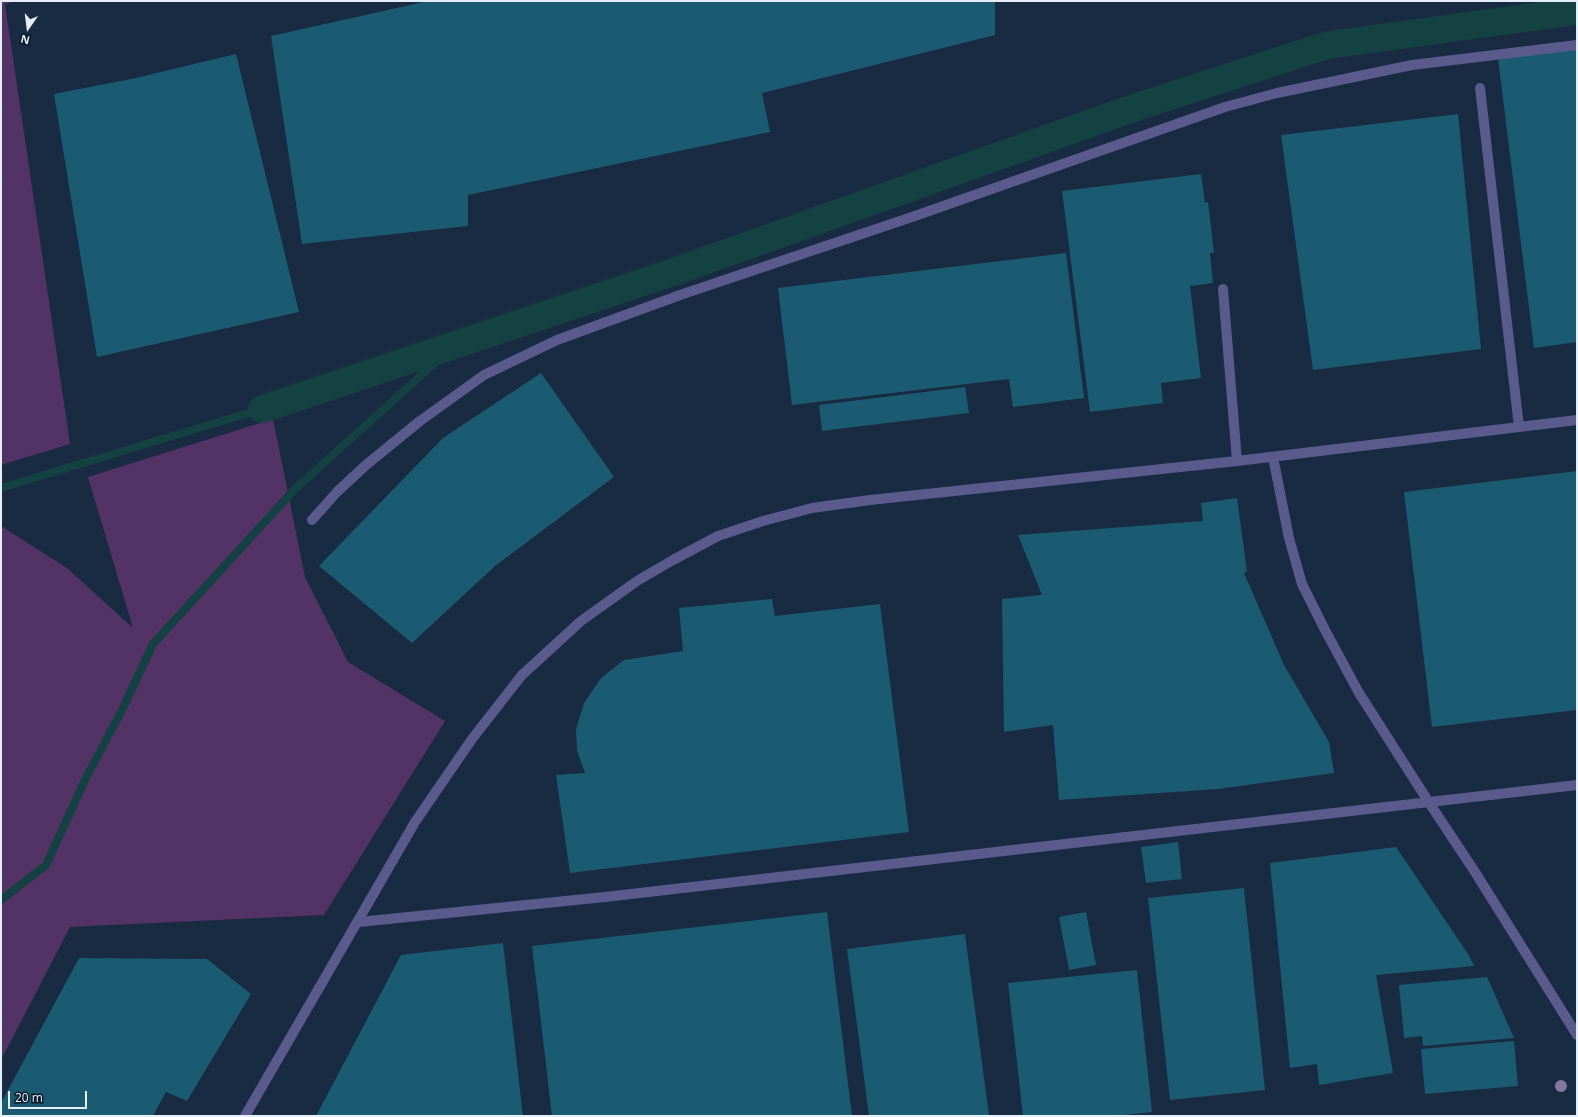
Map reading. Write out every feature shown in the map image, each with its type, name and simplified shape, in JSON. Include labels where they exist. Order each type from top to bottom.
[{"type":"street","points":[[312,520],[337,492],[366,465],[420,421],[484,375],[557,340],[684,294],[912,217],[1225,107],[1277,93],[1412,65],[1577,45]]},
{"type":"street","points":[[1480,88],[1519,427]]},
{"type":"street","points":[[1223,289],[1237,462]]},
{"type":"street","points":[[245,1116],[359,922],[415,822],[472,739],[522,675],[581,621],[637,581],[718,536],[763,521],[812,508],[870,500],[1237,462],[1273,456],[1577,420]]},
{"type":"street","points":[[1273,456],[1289,538],[1302,584],[1325,630],[1359,693],[1475,872],[1577,1035]]},
{"type":"street","points":[[359,922],[604,897],[1577,785]]},
{"type":"shaded area","points":[[1,1],[17,1],[5,4],[70,444],[1,465]]},
{"type":"shaded area","points":[[8,1],[1577,1],[1577,1116],[1,1116],[1,3]]},
{"type":"shaded area","points":[[273,419],[305,577],[348,662],[445,721],[324,915],[70,927],[1,1060],[1,526],[67,568],[133,628],[88,477]]},
{"type":"building","points":[[428,1],[995,1],[995,35],[762,93],[770,132],[468,195],[468,226],[302,244],[271,36]]},
{"type":"building","points":[[1577,49],[1577,342],[1534,348],[1498,58]]},
{"type":"building","points":[[236,54],[299,312],[97,357],[54,94],[136,78]]},
{"type":"building","points":[[1458,114],[1481,349],[1313,370],[1281,135]]},
{"type":"building","points":[[1201,174],[1205,203],[1208,202],[1214,253],[1210,253],[1213,283],[1190,286],[1201,378],[1161,383],[1163,403],[1090,412],[1062,191]]},
{"type":"building","points":[[1066,253],[1084,398],[1013,407],[1009,379],[792,405],[778,288]]},
{"type":"building","points":[[541,373],[614,477],[495,566],[412,643],[319,566],[443,438]]},
{"type":"building","points":[[965,387],[969,413],[822,431],[819,405]]},
{"type":"building","points":[[1577,471],[1577,710],[1432,727],[1404,492]]},
{"type":"building","points":[[1237,498],[1247,572],[1244,573],[1284,665],[1329,742],[1334,773],[1218,789],[1059,800],[1053,725],[1004,732],[1002,599],[1042,595],[1018,535],[1203,521],[1201,503]]},
{"type":"building","points":[[772,599],[775,616],[880,604],[909,832],[570,873],[556,775],[585,773],[577,751],[576,729],[584,703],[601,678],[624,660],[683,651],[679,608]]},
{"type":"building","points":[[1178,842],[1182,879],[1146,883],[1141,847]]},
{"type":"building","points":[[1396,847],[1470,957],[1474,966],[1376,975],[1393,1073],[1319,1085],[1317,1064],[1290,1068],[1270,863]]},
{"type":"building","points":[[1244,888],[1265,1090],[1170,1100],[1148,898]]},
{"type":"building","points":[[827,912],[852,1116],[552,1116],[532,946]]},
{"type":"building","points":[[1086,912],[1096,965],[1069,970],[1059,917]]},
{"type":"building","points":[[965,934],[989,1116],[869,1116],[847,949]]},
{"type":"building","points":[[503,943],[523,1116],[316,1116],[401,955]]},
{"type":"building","points":[[79,958],[207,959],[251,994],[187,1101],[166,1092],[153,1116],[1,1116],[1,1103]]},
{"type":"building","points":[[1137,970],[1152,1112],[1115,1116],[1023,1116],[1008,983]]},
{"type":"building","points":[[1487,977],[1514,1038],[1423,1046],[1422,1036],[1404,1038],[1399,985]]},
{"type":"building","points":[[1514,1041],[1518,1086],[1425,1094],[1421,1049]]},
{"type":"waterway","points":[[262,409],[679,270],[1136,107],[1328,45],[1577,11]]},
{"type":"waterway","points":[[1,900],[46,865],[86,778],[123,708],[153,644],[294,490],[456,344]]},
{"type":"waterway","points":[[1,488],[262,409]]}]
